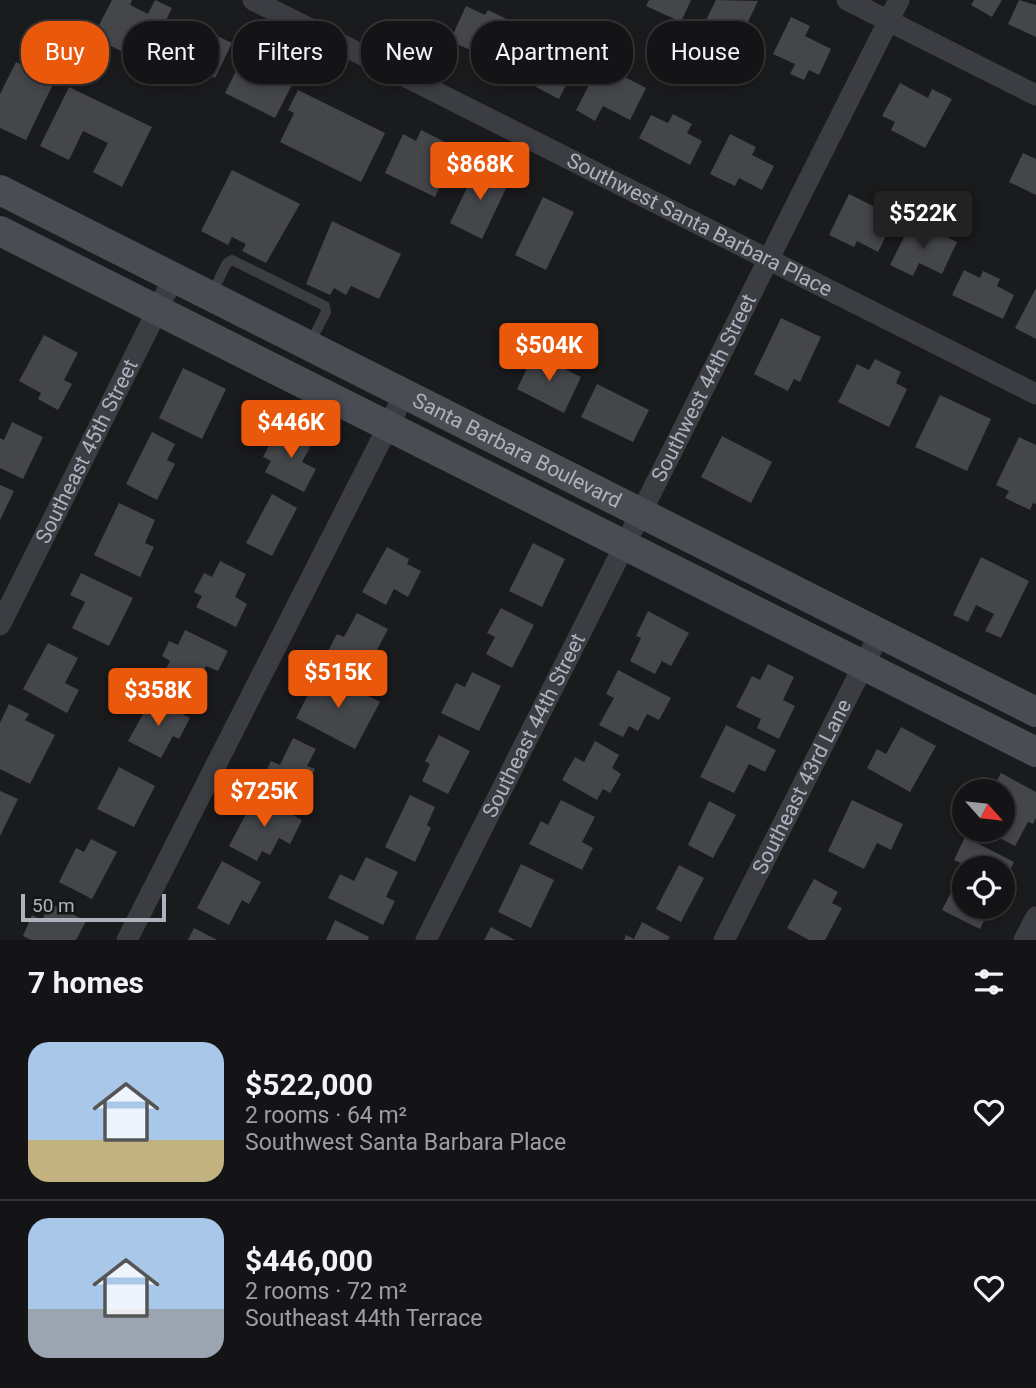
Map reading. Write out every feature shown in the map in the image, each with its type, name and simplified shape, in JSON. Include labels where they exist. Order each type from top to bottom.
[{"type":"main road","name":"Santa Barbara Boulevard","points":[[0,190],[1036,712]]},
{"type":"main road","name":"Santa Barbara Boulevard","points":[[0,231],[1036,752]]},
{"type":"street","name":"Southwest Santa Barbara Place","points":[[253,0],[1036,394]]},
{"type":"street","points":[[847,0],[1036,95]]},
{"type":"street","name":"Southwest 44th Street","points":[[642,513],[899,0]]},
{"type":"street","name":"Southeast 45th Street","points":[[0,625],[174,277]]},
{"type":"street","points":[[127,940],[405,393]]},
{"type":"street","name":"Southeast 44th Street","points":[[426,940],[642,513]]},
{"type":"street","name":"Southeast 43rd Lane","points":[[724,940],[880,633]]},
{"type":"street","points":[[1024,940],[1036,917]]},
{"type":"lane","points":[[211,295],[227,263],[232,260],[314,300],[325,306],[326,312],[309,345]]},
{"type":"building","points":[[112,0],[132,0],[130,5],[148,14],[155,0],[172,8],[166,21],[123,21],[123,52],[109,45],[109,21],[101,21]]},
{"type":"building","points":[[649,0],[691,0],[681,21],[646,6]]},
{"type":"building","points":[[716,0],[758,1],[748,21],[706,21]]},
{"type":"building","points":[[974,0],[1002,0],[992,17],[971,5]]},
{"type":"building","points":[[1019,0],[1036,5],[1036,37],[1008,24]]},
{"type":"building","points":[[466,6],[485,15],[488,10],[511,21],[471,21],[471,50],[457,44],[457,26]]},
{"type":"building","points":[[791,17],[810,26],[805,36],[831,49],[819,75],[809,70],[804,80],[790,74],[795,64],[773,54]]},
{"type":"building","points":[[219,37],[232,43],[219,70]]},
{"type":"building","points":[[16,62],[21,64],[21,84],[53,84],[26,140],[0,128],[0,94]]},
{"type":"building","points":[[233,77],[233,84],[292,84],[275,118],[225,93]]},
{"type":"building","points":[[633,81],[646,88],[630,120],[603,106],[595,121],[576,110],[590,84],[633,84]]},
{"type":"building","points":[[900,83],[928,98],[932,89],[952,99],[925,148],[891,130],[895,122],[882,116]]},
{"type":"building","points":[[537,84],[566,84],[559,99],[536,87]]},
{"type":"building","points":[[69,87],[152,127],[122,187],[93,172],[108,143],[83,131],[69,160],[40,146]]},
{"type":"building","points":[[298,90],[385,133],[361,182],[280,142],[294,113],[288,110]]},
{"type":"building","points":[[673,114],[692,124],[687,133],[702,141],[690,165],[639,138],[651,115],[668,123]]},
{"type":"building","points":[[421,130],[447,143],[442,153],[454,159],[435,197],[385,173],[403,134],[416,141]]},
{"type":"building","points":[[730,134],[756,147],[752,155],[774,166],[762,190],[739,178],[735,186],[710,174]]},
{"type":"building","points":[[1023,153],[1036,159],[1036,195],[1009,182]]},
{"type":"building","points":[[478,165],[510,180],[482,239],[450,223]]},
{"type":"building","points":[[232,170],[300,204],[266,263],[242,251],[246,244],[232,237],[228,245],[201,231]]},
{"type":"building","points":[[849,194],[895,217],[878,252],[857,241],[854,247],[829,235]]},
{"type":"building","points":[[543,197],[574,212],[546,270],[515,255]]},
{"type":"building","points":[[332,221],[401,254],[379,299],[351,286],[346,295],[334,288],[330,295],[306,284]]},
{"type":"building","points":[[924,226],[957,242],[942,274],[919,263],[913,276],[890,265],[909,227],[921,233]]},
{"type":"building","points":[[964,270],[980,278],[983,271],[1000,279],[997,286],[1014,295],[1003,319],[952,295]]},
{"type":"building","points":[[1036,288],[1036,339],[1015,328]]},
{"type":"building","points":[[781,318],[821,337],[800,382],[794,379],[788,391],[754,374]]},
{"type":"building","points":[[44,335],[78,353],[64,380],[72,384],[58,410],[38,399],[41,393],[19,381]]},
{"type":"building","points":[[534,354],[581,377],[564,413],[517,389]]},
{"type":"building","points":[[875,359],[901,372],[896,383],[907,389],[889,427],[838,402],[857,364],[869,370]]},
{"type":"building","points":[[183,368],[226,389],[202,439],[159,418]]},
{"type":"building","points":[[597,384],[649,410],[633,442],[581,417]]},
{"type":"building","points":[[940,395],[991,419],[967,471],[915,447]]},
{"type":"building","points":[[12,422],[43,437],[23,479],[0,468],[0,438],[4,440]]},
{"type":"building","points":[[289,427],[314,440],[302,462],[316,469],[304,492],[265,472],[271,461],[263,457],[273,438],[281,442]]},
{"type":"building","points":[[152,432],[175,444],[167,460],[175,464],[157,500],[126,484]]},
{"type":"building","points":[[722,436],[772,462],[751,503],[701,477]]},
{"type":"building","points":[[1019,437],[1036,445],[1036,504],[1033,503],[1030,510],[1005,498],[1009,491],[996,485]]},
{"type":"building","points":[[0,485],[14,491],[0,520]]},
{"type":"building","points":[[272,494],[297,508],[272,556],[246,543]]},
{"type":"building","points":[[119,503],[155,520],[145,543],[154,547],[140,577],[94,555]]},
{"type":"building","points":[[533,543],[565,559],[542,607],[509,591]]},
{"type":"building","points":[[387,547],[409,559],[407,564],[421,571],[408,597],[394,589],[386,605],[362,592]]},
{"type":"building","points":[[981,557],[1029,581],[1001,638],[985,631],[994,614],[976,605],[968,622],[953,615]]},
{"type":"building","points":[[220,561],[246,574],[235,597],[247,604],[236,627],[196,607],[202,596],[194,592],[204,573],[212,577]]},
{"type":"building","points":[[81,573],[133,598],[109,646],[72,628],[85,602],[70,595]]},
{"type":"building","points":[[501,608],[534,625],[512,668],[486,654],[495,637],[487,633]]},
{"type":"building","points":[[648,611],[689,633],[671,666],[662,661],[655,674],[630,661],[641,638],[636,636]]},
{"type":"building","points":[[357,613],[388,629],[365,673],[327,653],[337,634],[344,637]]},
{"type":"building","points":[[185,630],[228,651],[218,671],[206,666],[196,686],[165,671],[170,661],[162,656],[169,641],[178,645]]},
{"type":"building","points":[[48,643],[78,658],[65,683],[79,690],[67,713],[23,689]]},
{"type":"building","points":[[768,664],[794,677],[783,700],[795,706],[779,739],[757,728],[761,719],[736,707],[752,676],[760,680]]},
{"type":"building","points":[[618,670],[671,698],[659,720],[647,714],[638,731],[629,726],[623,737],[599,725],[614,698],[606,694]]},
{"type":"building","points":[[320,671],[380,702],[355,749],[296,718]]},
{"type":"building","points":[[472,672],[501,686],[479,731],[441,713],[456,683],[465,687]]},
{"type":"building","points":[[152,698],[190,718],[179,739],[173,736],[161,758],[128,741]]},
{"type":"building","points":[[9,704],[29,714],[25,720],[55,735],[30,784],[0,769],[0,723]]},
{"type":"building","points":[[726,725],[776,750],[765,772],[749,764],[734,793],[700,777]]},
{"type":"building","points":[[901,727],[936,746],[910,792],[867,768],[877,749],[886,754]]},
{"type":"building","points":[[439,735],[470,751],[448,794],[422,781],[430,764],[425,761]]},
{"type":"building","points":[[293,738],[316,749],[307,766],[315,769],[301,801],[261,782],[271,761],[280,765]]},
{"type":"building","points":[[595,741],[619,755],[612,768],[621,774],[610,793],[603,789],[597,800],[562,780],[575,757],[584,762]]},
{"type":"building","points":[[119,767],[155,786],[134,827],[97,809]]},
{"type":"building","points":[[1001,773],[1012,779],[998,779]]},
{"type":"building","points":[[1015,781],[1036,792],[1036,818],[1033,824],[1028,822],[1015,846],[1007,842],[1015,842]]},
{"type":"building","points":[[0,791],[18,799],[0,836]]},
{"type":"building","points":[[256,795],[302,820],[290,844],[279,838],[270,855],[262,851],[257,861],[229,846]]},
{"type":"building","points":[[410,795],[435,807],[427,825],[431,828],[415,862],[385,847]]},
{"type":"building","points":[[561,800],[595,817],[582,842],[593,848],[582,870],[529,844],[541,821],[548,825]]},
{"type":"building","points":[[852,800],[903,824],[891,850],[877,843],[864,869],[828,851]]},
{"type":"building","points":[[709,801],[736,815],[713,858],[688,845]]},
{"type":"building","points":[[91,839],[117,852],[92,899],[59,882],[76,848],[84,852]]},
{"type":"building","points":[[963,842],[975,842],[1002,856],[956,856]]},
{"type":"building","points":[[366,857],[398,872],[386,897],[395,901],[383,925],[328,898],[340,874],[354,881]]},
{"type":"building","points":[[222,861],[261,882],[249,904],[242,900],[229,925],[197,908]]},
{"type":"building","points":[[521,864],[554,880],[531,928],[498,912]]},
{"type":"building","points":[[679,865],[704,878],[681,922],[656,909]]},
{"type":"building","points":[[814,879],[838,892],[832,903],[842,908],[825,940],[809,940],[787,928]]},
{"type":"building","points":[[952,890],[952,915],[942,910]]},
{"type":"building","points":[[50,903],[86,921],[76,940],[31,940],[23,936],[32,915],[42,920]]},
{"type":"building","points":[[960,919],[985,919],[980,929]]},
{"type":"building","points":[[335,920],[369,937],[368,940],[326,940]]},
{"type":"building","points":[[642,922],[670,937],[668,940],[624,940],[626,935],[634,939]]},
{"type":"building","points":[[491,927],[515,940],[484,940]]},
{"type":"building","points":[[194,928],[217,940],[188,940]]}]
